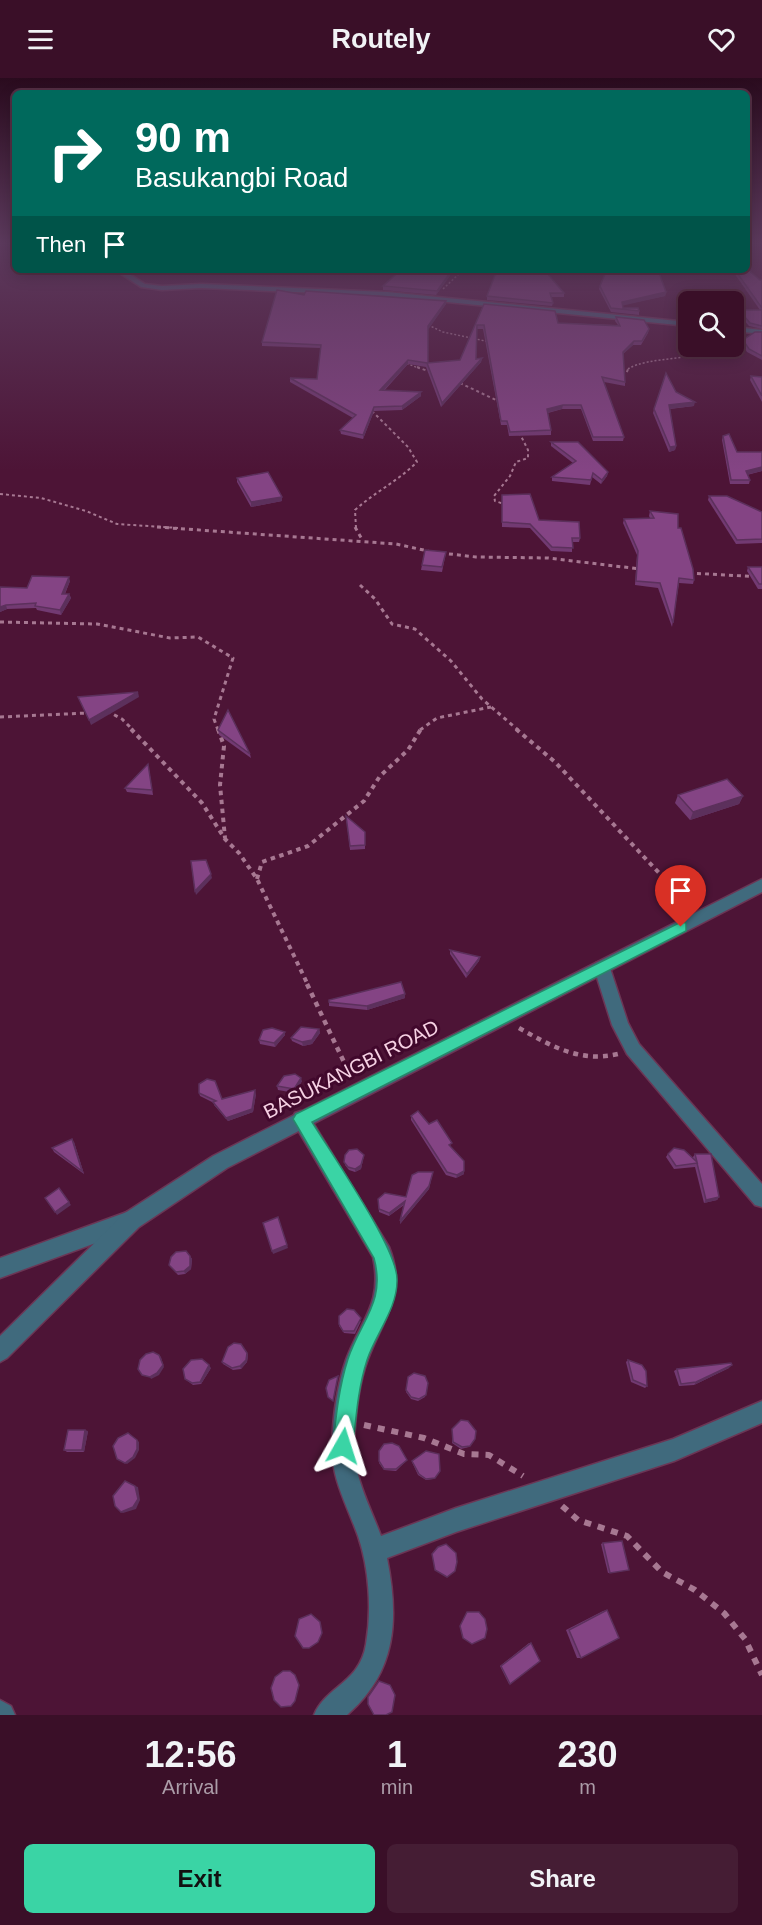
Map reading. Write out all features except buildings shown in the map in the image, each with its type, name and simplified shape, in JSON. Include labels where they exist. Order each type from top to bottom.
[{"type":"street","points":[[635,318],[678,323]]},
{"type":"street","points":[[744,330],[762,332]]},
{"type":"street","name":"BASUKANGBI ROAD","points":[[0,1351],[132,1220],[220,1162],[762,885]]},
{"type":"street","points":[[602,968],[620,1025],[633,1050],[762,1198]]},
{"type":"street","points":[[301,1119],[382,1254],[388,1277],[386,1297],[358,1358],[347,1399],[343,1446],[345,1477],[374,1551],[379,1602],[379,1644],[374,1665],[353,1694],[327,1715]]},
{"type":"street","points":[[0,1268],[132,1220]]},
{"type":"street","points":[[374,1551],[456,1520],[674,1449],[762,1412]]},
{"type":"path","points":[[421,323],[443,332],[496,343]]},
{"type":"path","points":[[617,374],[626,374],[629,367],[646,362],[695,357]]},
{"type":"path","points":[[396,360],[434,374]]},
{"type":"path","points":[[458,382],[502,403]]},
{"type":"path","points":[[363,542],[355,526],[355,510],[378,490],[399,480],[417,462],[414,454],[399,437],[387,431],[369,406]]},
{"type":"path","points":[[516,507],[495,501],[494,496],[510,476],[516,462],[528,458],[528,450],[518,429]]},
{"type":"path","points":[[0,494],[41,498],[86,511],[117,524],[396,544],[476,558],[562,560],[649,570]]},
{"type":"path","points":[[558,551],[562,560]]},
{"type":"path","points":[[687,573],[762,577]]},
{"type":"path","points":[[360,585],[375,599],[392,624],[415,629],[451,661],[491,707],[555,762],[700,917]]},
{"type":"path","points":[[0,622],[97,624],[170,638],[198,637],[233,658],[214,719],[224,746],[220,785],[225,839]]},
{"type":"path","points":[[257,879],[262,862],[308,846],[364,801],[380,777],[408,750],[421,729],[437,718],[491,707]]},
{"type":"path","points":[[0,717],[9,714],[55,716],[108,711],[122,719],[202,803],[225,839],[239,853],[257,879],[357,1091]]},
{"type":"path","points":[[500,1018],[552,1047],[587,1059],[599,1059],[633,1050]]},
{"type":"path","points":[[345,1422],[424,1438],[464,1454],[489,1455],[544,1491],[578,1520],[627,1536],[662,1572],[695,1590],[724,1613],[744,1639],[762,1675]]},
{"type":"route","points":[[343,1446],[347,1399],[358,1358],[386,1297],[388,1277],[382,1254],[301,1119],[681,927]]}]
